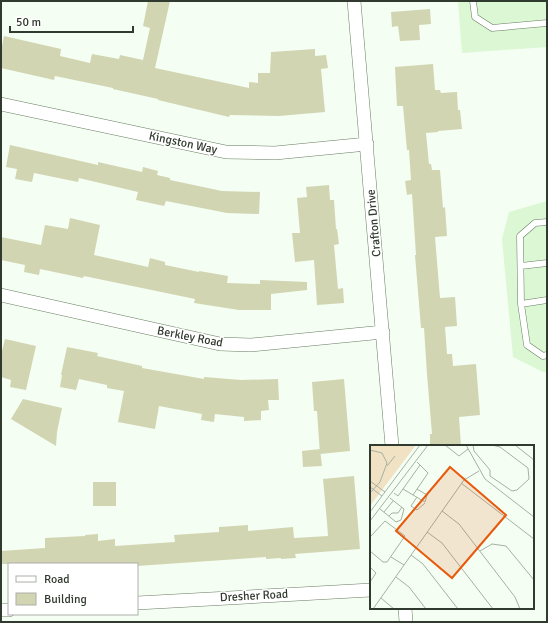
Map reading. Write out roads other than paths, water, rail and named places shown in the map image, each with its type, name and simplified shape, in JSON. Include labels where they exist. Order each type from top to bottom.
[{"type":"street","name":"Crafton Drive","points":[[354,1],[392,445]]},
{"type":"street","name":"Kingston Way","points":[[1,104],[226,152],[275,154],[367,144]]},
{"type":"street","name":"Berkley Road","points":[[1,295],[220,344],[251,344],[383,332]]},
{"type":"street","name":"Dresher Road","points":[[138,603],[370,590]]},
{"type":"street","points":[[405,609],[406,622]]},
{"type":"lane","points":[[473,1],[475,17],[492,28],[547,24]]},
{"type":"lane","points":[[547,222],[535,223],[520,236],[521,304],[527,345],[542,356],[547,355]]},
{"type":"lane","points":[[520,266],[547,263]]},
{"type":"lane","points":[[521,304],[547,300]]}]
